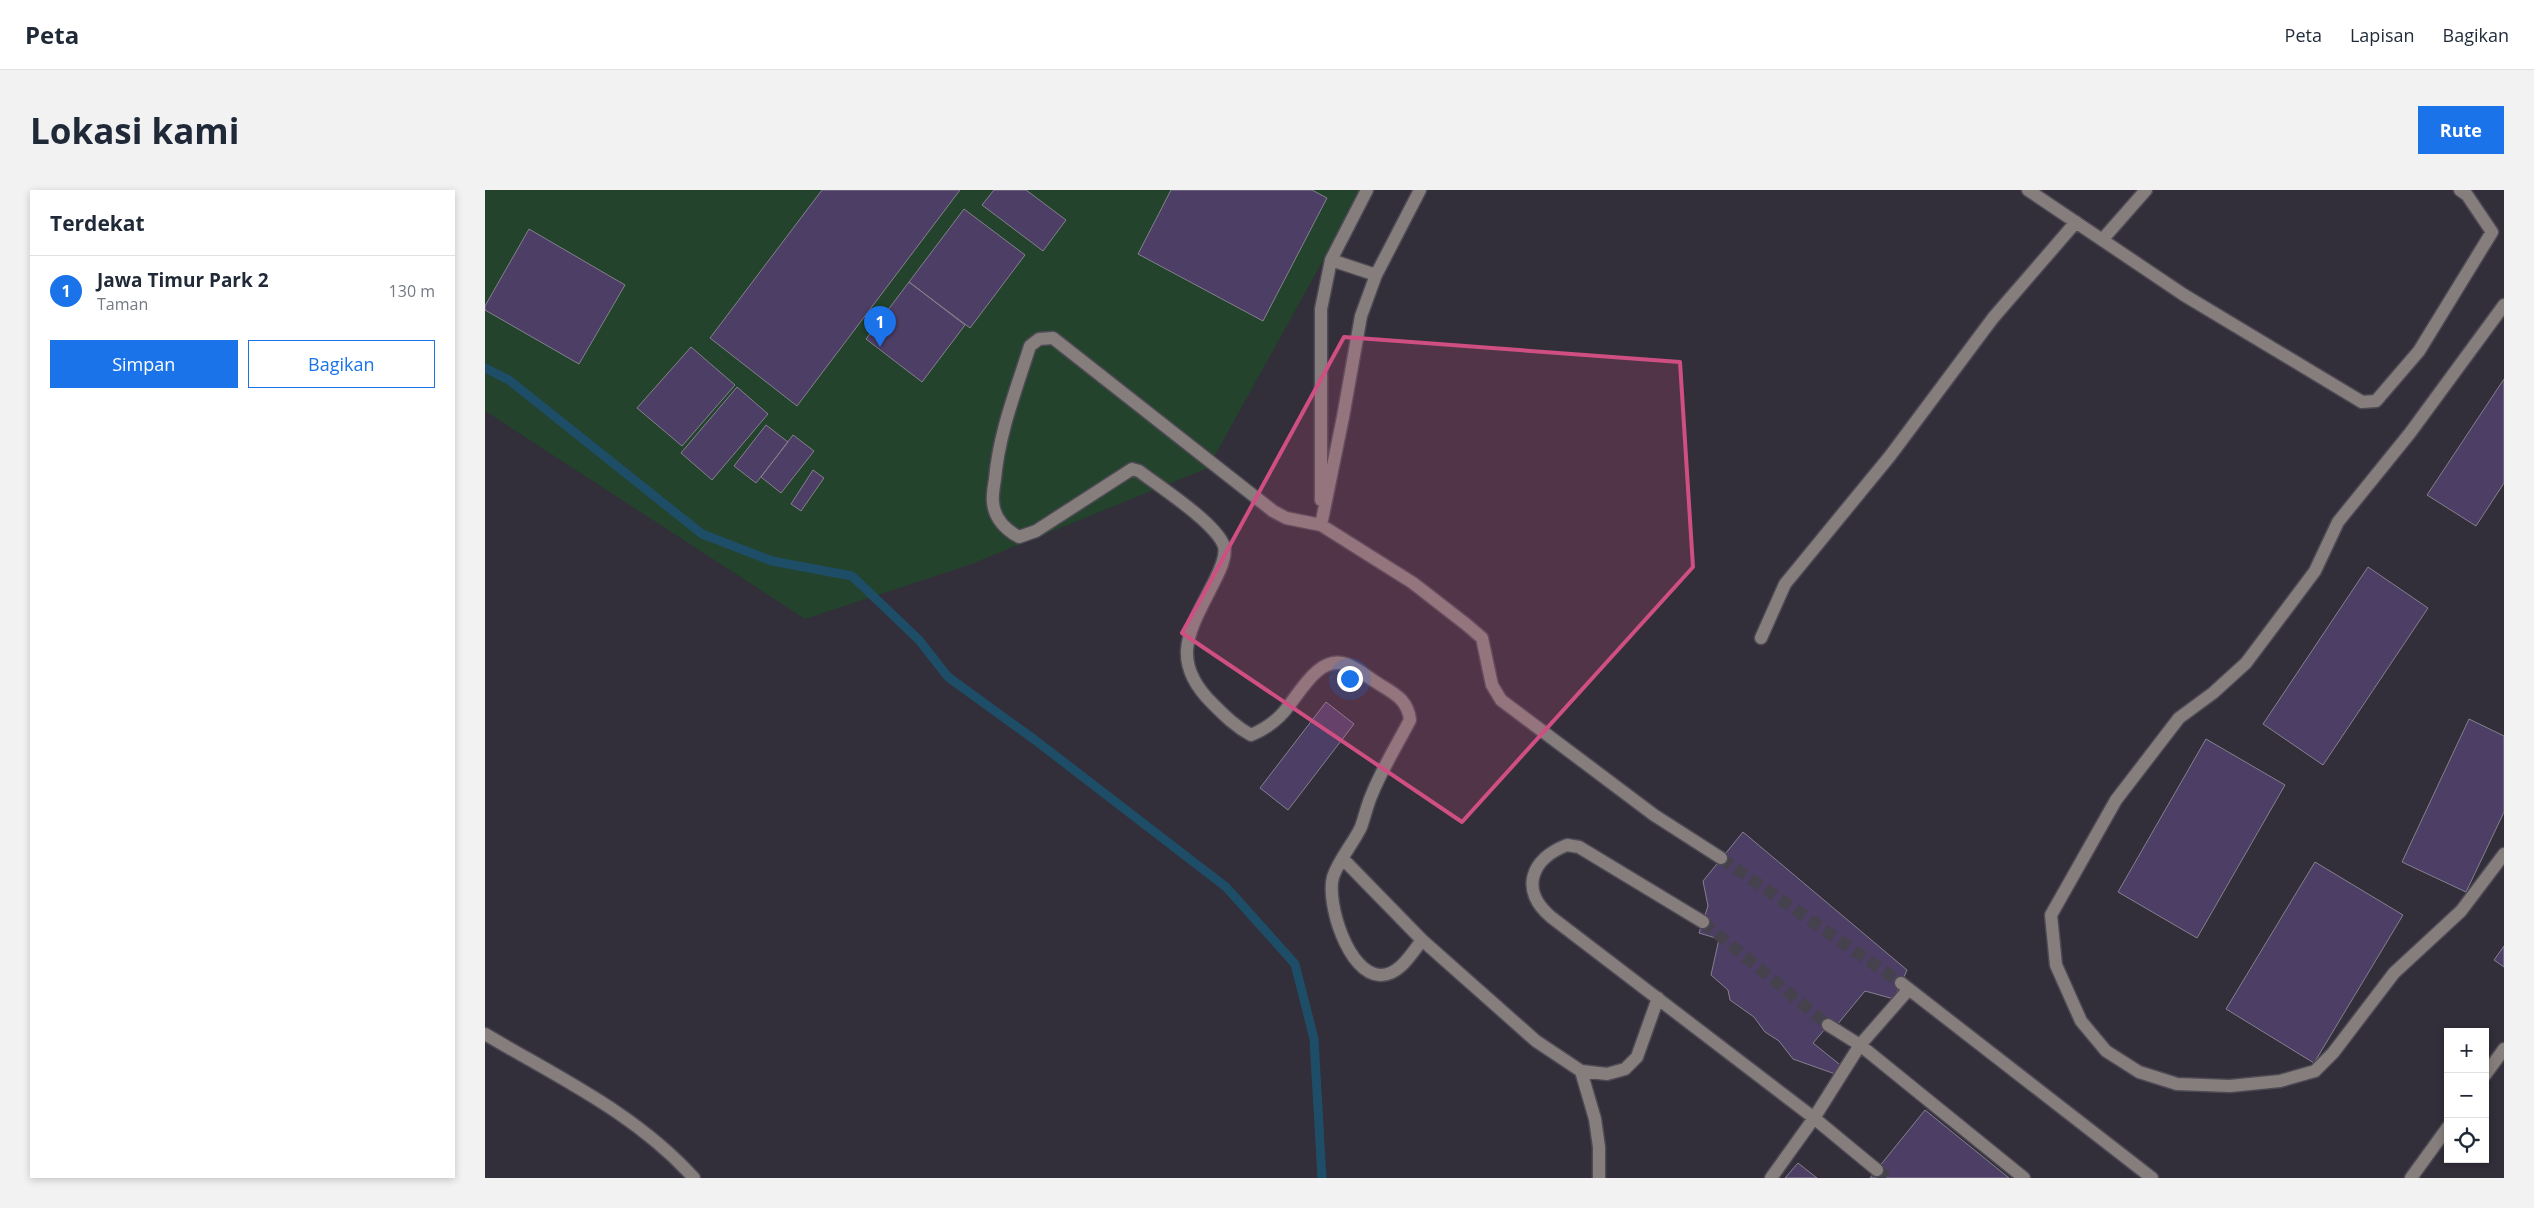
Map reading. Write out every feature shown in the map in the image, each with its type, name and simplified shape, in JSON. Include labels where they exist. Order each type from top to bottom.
[{"type":"street","points":[[1321,525],[1321,309],[1331,260],[1367,190]]},
{"type":"street","points":[[1321,525],[1361,316],[1376,274],[1420,190]]},
{"type":"street","points":[[2028,190],[2184,295],[2362,402],[2376,401],[2419,351],[2492,232],[2467,195],[2460,190]]},
{"type":"street","points":[[2102,240],[2146,190]]},
{"type":"street","points":[[1761,638],[1785,584],[1890,456],[1993,318],[2076,222]]},
{"type":"street","points":[[1331,260],[1376,274]]},
{"type":"street","points":[[2504,305],[2410,433],[2338,522],[2315,571],[2246,663],[2213,693],[2179,718],[2116,800],[2051,915],[2056,965],[2081,1021],[2106,1051],[2139,1072],[2177,1084],[2230,1086],[2280,1081],[2315,1071],[2333,1053],[2395,973],[2461,911],[2504,854]]},
{"type":"street","points":[[1422,940],[1403,965],[1391,972],[1379,975],[1367,970],[1355,959],[1334,914],[1331,890],[1334,875],[1361,827],[1372,794],[1409,720],[1409,710],[1401,698],[1345,664],[1329,664],[1318,670],[1281,716],[1265,729],[1251,735],[1236,727],[1198,690],[1189,674],[1187,657],[1189,632],[1221,568],[1225,548],[1218,534],[1139,471],[1132,469],[1036,531],[1019,537],[1007,530],[998,518],[993,502],[997,462],[1005,423],[1030,346],[1039,339],[1053,338],[1273,511],[1286,518],[1321,525],[1413,583],[1482,638],[1492,685],[1501,700],[1655,815],[1721,858]]},
{"type":"street","points":[[1703,922],[1579,847],[1567,844],[1555,849],[1544,857],[1535,870],[1532,893],[1539,907],[1814,1118],[1877,1170]]},
{"type":"street","points":[[1343,859],[1422,940],[1536,1041],[1581,1071],[1607,1074],[1625,1069],[1637,1057],[1657,998]]},
{"type":"street","points":[[1771,1178],[1814,1118],[1860,1045],[1905,986],[2152,1178]]},
{"type":"street","points":[[1828,1025],[1860,1045],[2024,1178]]},
{"type":"street","points":[[485,1034],[627,1117],[675,1156],[694,1178]]},
{"type":"street","points":[[2486,1073],[2504,1049]]},
{"type":"street","points":[[1581,1071],[1595,1119],[1599,1147],[1599,1178]]},
{"type":"street","points":[[2411,1178],[2444,1133]]},
{"type":"highlighted area","points":[[1344,337],[1680,362],[1693,567],[1462,822],[1182,633]]},
{"type":"green space","points":[[485,190],[1362,190],[1208,468],[969,565],[805,619],[485,411]]},
{"type":"building","points":[[822,190],[960,190],[797,406],[710,338]]},
{"type":"building","points":[[994,190],[1026,190],[1066,220],[1043,251],[982,205]]},
{"type":"building","points":[[1171,190],[1312,190],[1327,198],[1263,321],[1138,254]]},
{"type":"building","points":[[964,209],[1025,255],[970,328],[909,282]]},
{"type":"building","points":[[529,229],[625,285],[579,364],[485,310],[485,306]]},
{"type":"building","points":[[909,282],[965,325],[922,382],[866,339]]},
{"type":"building","points":[[691,347],[735,385],[682,446],[637,408]]},
{"type":"building","points":[[2504,379],[2504,483],[2476,526],[2427,495]]},
{"type":"building","points":[[737,387],[768,414],[712,480],[681,453]]},
{"type":"building","points":[[766,425],[788,442],[756,483],[734,466]]},
{"type":"building","points":[[793,435],[814,451],[781,493],[761,477]]},
{"type":"building","points":[[813,470],[824,478],[801,511],[791,504]]},
{"type":"building","points":[[2368,567],[2428,608],[2323,765],[2263,724]]},
{"type":"building","points":[[1326,702],[1354,724],[1288,810],[1260,788]]},
{"type":"building","points":[[2469,719],[2504,736],[2504,812],[2466,892],[2402,862]]},
{"type":"building","points":[[2206,739],[2285,785],[2197,938],[2118,892]]},
{"type":"building","points":[[1743,832],[1907,970],[1894,999],[1865,991],[1836,1026],[1831,1022],[1813,1043],[1844,1068],[1838,1075],[1793,1059],[1779,1041],[1765,1032],[1754,1017],[1730,1000],[1728,990],[1711,975],[1719,939],[1699,933],[1708,906],[1703,881]]},
{"type":"building","points":[[2315,862],[2403,915],[2314,1063],[2226,1009]]},
{"type":"building","points":[[2504,946],[2504,967],[2494,960]]},
{"type":"building","points":[[1925,1110],[2009,1178],[1870,1178]]},
{"type":"building","points":[[1798,1163],[1817,1178],[1785,1178]]},
{"type":"waterway","points":[[485,368],[509,380],[702,534],[772,561],[852,576],[919,640],[948,677],[1035,740],[1226,887],[1295,964],[1314,1039],[1322,1178]]},
{"type":"tunnel","points":[[1721,858],[1901,983]]},
{"type":"tunnel","points":[[1703,922],[1828,1025]]},
{"type":"tunnel","points":[[1877,1170],[1888,1178]]},
{"type":"place","name":"Jawa Timur Park 2","points":[[880,347]]}]
